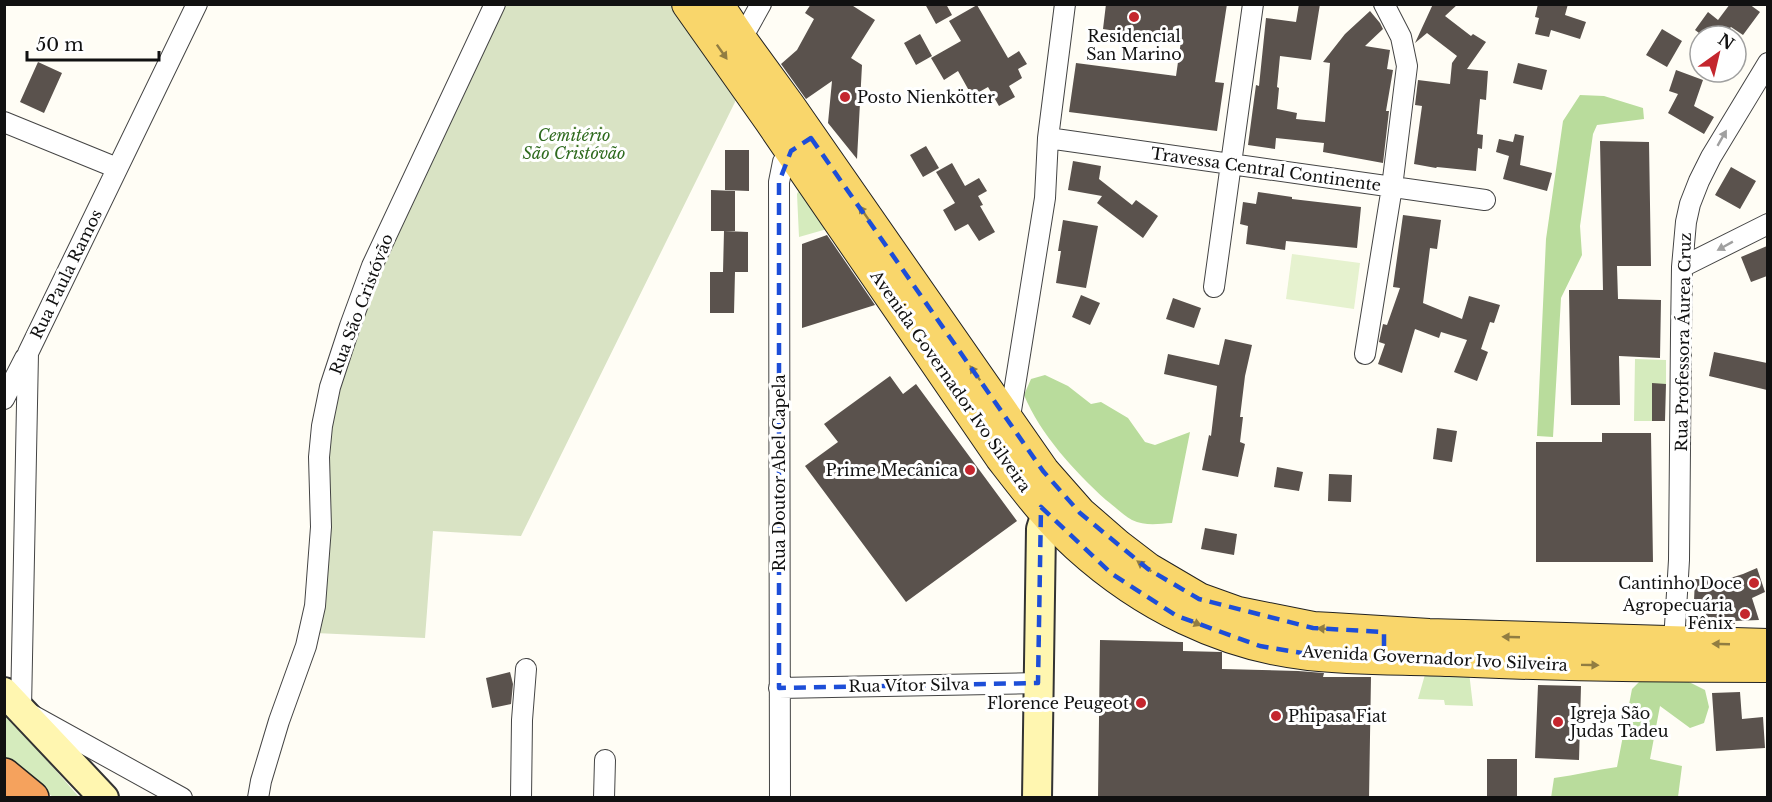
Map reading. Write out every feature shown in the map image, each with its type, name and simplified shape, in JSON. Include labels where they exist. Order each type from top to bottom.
[{"type":"highway","points":[[4,775],[32,798]]},
{"type":"main road","name":"Avenida Governador Ivo Silveira","points":[[688,4],[801,144],[1043,471],[1080,513],[1118,546],[1167,582],[1199,599],[1238,613],[1384,645],[1556,664],[1767,666]]},
{"type":"main road","name":"Avenida Governador Ivo Silveira","points":[[717,4],[741,40],[801,144],[1001,457],[1046,513],[1077,545],[1112,574],[1177,616],[1226,636],[1260,646],[1308,654],[1384,645],[1674,642],[1767,645]]},
{"type":"main road","points":[[1037,798],[1041,529],[1046,513]]},
{"type":"main road","points":[[13,700],[104,798]]},
{"type":"street","name":"Rua Paula Ramos","points":[[13,700],[28,353],[197,4]]},
{"type":"street","name":"Rua São Cristóvão","points":[[258,798],[279,721],[306,646],[315,606],[321,527],[319,457],[322,426],[330,387],[372,266],[495,4]]},
{"type":"street","points":[[741,40],[761,4]]},
{"type":"street","points":[[1009,423],[1045,198],[1048,138],[1065,4]]},
{"type":"street","points":[[1214,287],[1253,4]]},
{"type":"street","points":[[1365,354],[1392,187],[1407,66],[1401,38],[1384,4]]},
{"type":"street","name":"Rua Professora Áurea Cruz","points":[[1674,642],[1680,560],[1682,267],[1686,222],[1695,189],[1711,157],[1767,63]]},
{"type":"street","points":[[4,122],[117,168]]},
{"type":"street","name":"Travessa Central Continente","points":[[1048,138],[1485,200]]},
{"type":"street","name":"Rua Doutor Abel Capela","points":[[780,798],[779,182],[783,162],[801,144]]},
{"type":"street","points":[[1682,267],[1767,224]]},
{"type":"street","points":[[4,399],[28,353]]},
{"type":"street","points":[[520,798],[526,669]]},
{"type":"street","name":"Rua Vítor Silva","points":[[779,687],[1038,683]]},
{"type":"street","points":[[13,700],[182,798]]},
{"type":"street","points":[[604,798],[605,760]]},
{"type":"highlighted area","points":[[811,138],[1043,471],[1080,513],[1148,569],[1199,599],[1313,628],[1384,632],[1384,658],[1308,654],[1260,646],[1177,616],[1112,574],[1041,507],[1038,683],[779,688],[779,182],[791,151]]},
{"type":"green space","name":"Cemitério São Cristóvão","points":[[502,5],[670,5],[737,98],[521,536],[433,531],[425,638],[315,633],[324,445],[336,392],[382,256]]},
{"type":"green space","points":[[1580,95],[1604,96],[1643,108],[1644,119],[1597,125],[1593,134],[1580,226],[1582,255],[1561,298],[1553,437],[1537,436],[1546,239],[1563,121]]},
{"type":"green space","points":[[802,190],[827,229],[799,237],[797,194]]},
{"type":"green space","points":[[1292,254],[1360,263],[1354,309],[1286,299]]},
{"type":"green space","points":[[1635,359],[1666,360],[1666,384],[1652,384],[1652,421],[1634,421]]},
{"type":"green space","points":[[1045,375],[1068,386],[1091,404],[1101,402],[1128,418],[1145,442],[1155,445],[1190,432],[1172,523],[1146,524],[1129,518],[1094,489],[1059,452],[1039,424],[1024,395],[1031,379]]},
{"type":"green space","points":[[1426,671],[1469,672],[1473,706],[1445,705],[1444,700],[1418,699]]},
{"type":"green space","points":[[1648,679],[1689,682],[1705,690],[1709,707],[1704,723],[1690,728],[1660,706],[1650,759],[1682,766],[1678,797],[1551,798],[1554,778],[1617,767],[1632,689],[1639,682]]},
{"type":"green space","points":[[4,711],[79,797],[53,797],[5,760]]},
{"type":"building","name":"Posto Nienkötter","points":[[811,4],[850,4],[875,20],[851,58],[862,65],[857,159],[828,123],[832,81],[806,99],[781,64],[797,50],[814,19],[805,13]]},
{"type":"building","points":[[925,4],[946,4],[952,15],[936,24]]},
{"type":"building","points":[[1106,4],[1227,4],[1215,82],[1224,83],[1217,131],[1069,112],[1076,63],[1176,76],[1181,41],[1103,29]]},
{"type":"building","points":[[1299,4],[1320,4],[1311,60],[1280,56],[1277,109],[1297,113],[1296,119],[1325,122],[1330,63],[1323,62],[1345,34],[1370,11],[1383,29],[1365,46],[1390,50],[1387,69],[1393,70],[1386,111],[1389,111],[1383,163],[1323,152],[1324,143],[1276,138],[1275,149],[1248,145],[1256,85],[1259,86],[1266,18],[1296,22]]},
{"type":"building","points":[[1433,4],[1458,4],[1445,16],[1471,36],[1473,34],[1486,42],[1467,69],[1488,71],[1486,100],[1480,99],[1477,134],[1483,135],[1482,149],[1478,148],[1476,171],[1414,164],[1422,106],[1415,105],[1418,80],[1450,84],[1452,63],[1457,56],[1427,33],[1415,43]]},
{"type":"building","points":[[1538,4],[1568,4],[1565,15],[1586,22],[1580,39],[1551,30],[1549,37],[1535,34],[1539,18],[1535,17]]},
{"type":"building","points":[[1730,4],[1749,4],[1760,12],[1748,28],[1748,24],[1699,24],[1708,12],[1718,20]]},
{"type":"building","points":[[977,5],[1008,58],[1019,51],[1027,64],[1018,69],[1022,78],[1009,86],[1015,97],[999,106],[988,87],[972,96],[958,71],[944,80],[931,58],[961,41],[949,21]]},
{"type":"building","points":[[1662,29],[1682,41],[1667,67],[1646,55]]},
{"type":"building","points":[[920,34],[932,56],[916,65],[904,43]]},
{"type":"building","points":[[38,62],[62,73],[44,113],[20,102]]},
{"type":"building","points":[[1518,63],[1547,70],[1542,90],[1513,83]]},
{"type":"building","points":[[1676,70],[1688,74],[1688,84],[1702,84],[1694,106],[1714,117],[1704,134],[1668,113],[1678,94],[1669,91]]},
{"type":"building","points":[[1515,134],[1524,136],[1520,165],[1552,173],[1547,191],[1503,179],[1509,156],[1496,152],[1499,139],[1513,142]]},
{"type":"building","points":[[1600,141],[1649,142],[1651,266],[1617,266],[1618,299],[1661,300],[1660,358],[1619,356],[1620,405],[1571,405],[1569,290],[1603,290]]},
{"type":"building","points":[[926,146],[939,168],[923,177],[910,155]]},
{"type":"building","points":[[725,150],[749,150],[749,191],[725,190]]},
{"type":"building","points":[[1073,161],[1101,166],[1099,179],[1132,205],[1136,200],[1158,216],[1143,238],[1097,203],[1102,196],[1068,190]]},
{"type":"building","points":[[952,163],[965,186],[979,178],[987,191],[978,196],[983,205],[980,206],[995,232],[979,241],[968,224],[955,231],[943,210],[955,203],[936,172]]},
{"type":"building","points":[[1731,167],[1756,181],[1740,209],[1715,195]]},
{"type":"building","points":[[711,190],[735,191],[735,231],[711,231]]},
{"type":"building","points":[[1258,192],[1292,197],[1292,199],[1361,207],[1357,248],[1286,241],[1285,250],[1246,244],[1248,226],[1240,224],[1243,202],[1256,204]]},
{"type":"building","points":[[1403,215],[1441,220],[1437,249],[1430,248],[1423,303],[1462,319],[1469,296],[1500,305],[1494,323],[1490,322],[1481,349],[1488,352],[1477,381],[1454,372],[1467,340],[1441,332],[1439,338],[1415,329],[1402,373],[1378,364],[1385,344],[1379,342],[1383,324],[1387,325],[1400,288],[1393,287]]},
{"type":"building","points":[[1063,220],[1098,226],[1086,288],[1056,283]]},
{"type":"building","points":[[724,231],[748,232],[748,272],[723,272]]},
{"type":"building","points":[[827,235],[875,305],[802,328],[802,244]]},
{"type":"building","points":[[1767,246],[1767,276],[1751,282],[1741,257]]},
{"type":"building","points":[[710,272],[735,272],[734,313],[710,313]]},
{"type":"building","points":[[1081,295],[1100,303],[1090,325],[1072,317]]},
{"type":"building","points":[[1173,298],[1201,308],[1194,328],[1166,319]]},
{"type":"building","points":[[1225,339],[1252,345],[1245,376],[1240,417],[1243,417],[1240,442],[1245,444],[1238,477],[1202,470],[1209,435],[1211,436],[1217,386],[1164,374],[1168,354],[1219,365]]},
{"type":"building","points":[[1714,352],[1767,363],[1767,390],[1709,376]]},
{"type":"building","points":[[890,376],[903,394],[916,384],[1017,521],[906,602],[805,466],[838,442],[824,424]]},
{"type":"building","points":[[1652,383],[1666,384],[1665,421],[1652,421]]},
{"type":"building","points":[[1437,428],[1457,431],[1452,462],[1433,459]]},
{"type":"building","points":[[1602,433],[1651,433],[1653,562],[1536,562],[1536,442],[1602,442]]},
{"type":"building","points":[[1277,467],[1303,472],[1299,491],[1274,487]]},
{"type":"building","points":[[1329,474],[1352,475],[1351,502],[1328,501]]},
{"type":"building","points":[[1205,528],[1237,534],[1234,555],[1201,549]]},
{"type":"building","points":[[1757,568],[1765,592],[1752,598],[1759,620],[1734,621],[1735,624],[1693,622],[1695,579],[1724,580]]},
{"type":"building","points":[[1100,640],[1183,642],[1183,651],[1222,652],[1222,669],[1324,673],[1323,677],[1371,677],[1369,798],[1098,798]]},
{"type":"building","points":[[510,672],[513,684],[511,704],[492,708],[486,678]]},
{"type":"building","name":"Igreja São Judas Tadeu","points":[[1538,685],[1581,686],[1579,760],[1535,758]]},
{"type":"building","points":[[1740,692],[1742,719],[1763,717],[1765,748],[1716,751],[1712,693]]},
{"type":"building","points":[[1487,759],[1517,759],[1517,798],[1487,798]]},
{"type":"place","name":"Residencial San Marino","points":[[1134,17]]},
{"type":"place","name":"Posto Nienkötter","points":[[845,97]]},
{"type":"place","name":"Prime Mecânica","points":[[970,470]]},
{"type":"place","name":"Cantinho Doce","points":[[1754,583]]},
{"type":"place","name":"Agropecuária Fênix","points":[[1745,614]]},
{"type":"place","name":"Florence Peugeot","points":[[1141,703]]},
{"type":"place","name":"Phipasa Fiat","points":[[1276,716]]},
{"type":"place","name":"Igreja São Judas Tadeu","points":[[1558,722]]}]
